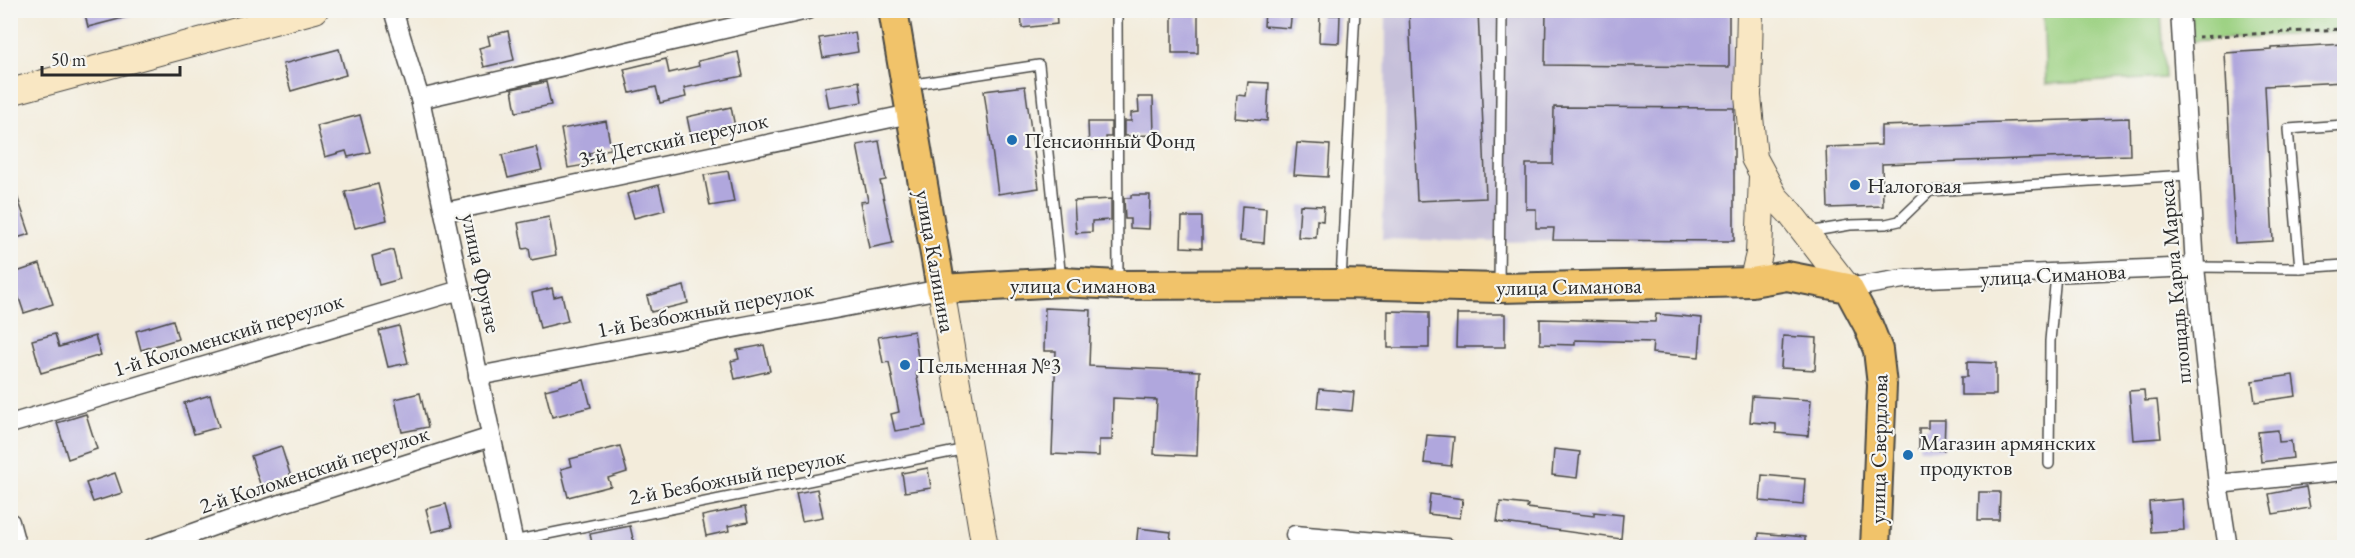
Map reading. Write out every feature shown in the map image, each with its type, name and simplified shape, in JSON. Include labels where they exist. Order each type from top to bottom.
[{"type":"main road","name":"улица Калинина","points":[[893,10],[941,288]]},
{"type":"main road","name":"улица Симанова","points":[[941,288],[1062,282],[1118,285],[1341,284],[1499,288],[1752,282],[1787,276],[1848,288]]},
{"type":"main road","name":"улица Свердлова","points":[[1848,288],[1868,325],[1878,350],[1882,385],[1875,548]]},
{"type":"street","points":[[10,92],[315,10]]},
{"type":"street","name":"улица Фрунзе","points":[[393,10],[420,99],[514,544]]},
{"type":"street","points":[[420,99],[807,10]]},
{"type":"street","points":[[1750,10],[1748,96],[1754,158],[1775,197],[1848,288]]},
{"type":"street","name":"площадь Карла Маркса","points":[[2180,10],[2195,267],[2218,484],[2228,548]]},
{"type":"street","name":"3-й Детский переулок","points":[[445,212],[910,114]]},
{"type":"street","points":[[1752,282],[1759,254],[1762,176]]},
{"type":"street","name":"улица Симанова","points":[[1848,288],[1903,279],[2195,267]]},
{"type":"street","name":"1-й Безбожный переулок","points":[[478,376],[941,288]]},
{"type":"street","name":"улица Калинина","points":[[941,288],[986,548]]},
{"type":"street","name":"1-й Коломенский переулок","points":[[10,424],[460,290]]},
{"type":"street","name":"2-й Коломенский переулок","points":[[152,548],[230,520],[491,437]]},
{"type":"street","points":[[2218,484],[2344,471]]},
{"type":"street","points":[[10,522],[17,548]]},
{"type":"street","points":[[1295,535],[1447,548]]},
{"type":"lane","points":[[1117,10],[1118,285]]},
{"type":"lane","points":[[1341,284],[1355,10]]},
{"type":"lane","points":[[1499,288],[1502,10]]},
{"type":"lane","points":[[906,86],[1039,65],[1062,282]]},
{"type":"lane","points":[[2300,268],[2288,129],[2344,125]]},
{"type":"lane","points":[[1806,233],[1850,225],[1886,224],[1899,221],[1930,191],[2188,175]]},
{"type":"lane","points":[[2195,267],[2300,268],[2344,265]]},
{"type":"lane","points":[[2049,464],[2050,341],[2056,274]]},
{"type":"lane","name":"2-й Безбожный переулок","points":[[514,544],[968,449]]},
{"type":"path","points":[[2182,38],[2344,29]]},
{"type":"shaded area","points":[[1386,11],[1732,11],[1735,108],[1734,241],[1498,242],[1382,239],[1385,174]]},
{"type":"green space","points":[[2043,11],[2161,11],[2165,78],[2046,84]]},
{"type":"green space","points":[[2191,11],[2344,11],[2344,31],[2193,41]]},
{"type":"building","points":[[84,10],[130,10],[131,16],[88,27]]},
{"type":"building","points":[[1021,10],[1056,10],[1057,24],[1022,28]]},
{"type":"building","points":[[1172,10],[1198,10],[1198,53],[1172,53]]},
{"type":"building","points":[[1265,10],[1292,10],[1290,28],[1264,26]]},
{"type":"building","points":[[1409,10],[1478,10],[1486,198],[1417,201]]},
{"type":"building","points":[[1546,10],[1729,10],[1729,67],[1545,65]]},
{"type":"building","points":[[1320,15],[1340,15],[1339,43],[1319,42]]},
{"type":"building","points":[[508,31],[514,60],[484,67],[479,48],[490,45],[488,36]]},
{"type":"building","points":[[855,32],[858,52],[823,58],[819,38]]},
{"type":"building","points":[[2344,44],[2344,82],[2265,86],[2273,241],[2235,243],[2225,53]]},
{"type":"building","points":[[339,49],[346,75],[291,91],[283,64]]},
{"type":"building","points":[[738,52],[743,76],[684,88],[686,97],[660,103],[656,87],[630,93],[624,69],[666,59],[669,73],[699,66],[698,61]]},
{"type":"building","points":[[859,81],[862,102],[829,108],[825,87]]},
{"type":"building","points":[[546,82],[551,105],[516,112],[512,89]]},
{"type":"building","points":[[1248,82],[1269,83],[1267,121],[1235,118],[1237,95],[1246,96]]},
{"type":"building","name":"Пенсионный Фонд","points":[[1025,86],[1039,188],[998,194],[984,91]]},
{"type":"building","points":[[1138,97],[1153,97],[1154,135],[1124,136],[1124,121],[1131,121],[1131,113],[1139,112]]},
{"type":"building","points":[[731,107],[736,132],[692,141],[687,117]]},
{"type":"building","points":[[1554,107],[1734,108],[1734,241],[1553,240],[1554,228],[1536,228],[1536,209],[1526,209],[1526,164],[1553,164]]},
{"type":"building","points":[[360,115],[370,152],[348,157],[346,151],[325,157],[317,126]]},
{"type":"building","points":[[2129,118],[2130,155],[1882,164],[1883,206],[1828,208],[1826,147],[1881,145],[1881,126]]},
{"type":"building","points":[[606,121],[611,149],[589,153],[591,164],[568,168],[561,129]]},
{"type":"building","points":[[1088,122],[1111,122],[1111,137],[1106,137],[1106,148],[1089,149]]},
{"type":"building","points":[[879,141],[886,180],[880,181],[893,243],[869,248],[860,202],[868,201],[857,145]]},
{"type":"building","points":[[1297,143],[1330,145],[1328,177],[1294,175]]},
{"type":"building","points":[[536,147],[542,170],[508,178],[502,155]]},
{"type":"building","points":[[728,171],[734,202],[710,206],[704,175]]},
{"type":"building","points":[[10,184],[13,184],[30,234],[10,240]]},
{"type":"building","points":[[378,184],[387,220],[355,228],[345,192]]},
{"type":"building","points":[[659,185],[665,210],[634,218],[627,194]]},
{"type":"building","points":[[1131,195],[1150,195],[1149,229],[1130,228],[1130,219],[1125,219],[1124,198],[1131,198]]},
{"type":"building","points":[[1111,199],[1111,220],[1092,221],[1092,232],[1076,233],[1074,201]]},
{"type":"building","points":[[1300,205],[1324,206],[1323,221],[1317,220],[1316,238],[1298,237]]},
{"type":"building","points":[[1242,206],[1266,208],[1264,243],[1240,241]]},
{"type":"building","points":[[549,217],[556,255],[531,260],[529,248],[523,249],[518,223]]},
{"type":"building","points":[[1182,217],[1202,217],[1202,248],[1181,247]]},
{"type":"building","points":[[393,250],[400,279],[379,285],[372,256]]},
{"type":"building","points":[[40,264],[53,304],[24,313],[11,274]]},
{"type":"building","points":[[684,286],[688,303],[651,312],[647,296]]},
{"type":"building","points":[[552,288],[554,297],[562,295],[568,321],[540,328],[532,293]]},
{"type":"building","points":[[1045,308],[1091,310],[1089,366],[1200,371],[1197,456],[1154,454],[1157,400],[1113,398],[1112,440],[1099,440],[1099,456],[1052,454],[1056,351],[1044,351]]},
{"type":"building","points":[[1388,311],[1429,312],[1429,348],[1388,348]]},
{"type":"building","points":[[1457,314],[1505,314],[1505,347],[1456,347]]},
{"type":"building","points":[[1656,314],[1702,318],[1699,357],[1652,353],[1653,342],[1575,340],[1575,345],[1540,344],[1540,319],[1655,322]]},
{"type":"building","points":[[173,320],[178,339],[141,350],[136,331]]},
{"type":"building","points":[[399,326],[408,363],[388,367],[379,331]]},
{"type":"building","points":[[914,331],[920,371],[916,372],[926,426],[895,431],[891,414],[899,412],[889,362],[883,363],[878,337]]},
{"type":"building","points":[[55,334],[59,347],[95,336],[101,355],[41,373],[32,340]]},
{"type":"building","points":[[1783,336],[1817,338],[1815,370],[1781,368]]},
{"type":"building","points":[[764,345],[770,371],[735,379],[731,361],[739,359],[737,350]]},
{"type":"building","points":[[1967,362],[1996,363],[1996,395],[1961,395],[1961,377],[1967,377]]},
{"type":"building","points":[[2293,375],[2296,396],[2255,402],[2252,381]]},
{"type":"building","points":[[584,380],[591,407],[552,417],[545,390]]},
{"type":"building","points":[[1319,389],[1354,392],[1352,411],[1317,408]]},
{"type":"building","points":[[2144,390],[2145,401],[2157,400],[2161,438],[2133,440],[2129,391]]},
{"type":"building","points":[[420,393],[428,427],[402,432],[395,399]]},
{"type":"building","points":[[210,395],[219,427],[194,434],[184,403]]},
{"type":"building","points":[[1752,396],[1811,400],[1808,436],[1776,433],[1776,424],[1750,422]]},
{"type":"building","points":[[86,414],[97,449],[68,459],[57,423]]},
{"type":"building","points":[[1928,420],[1945,420],[1944,450],[1919,449],[1919,428],[1928,428]]},
{"type":"building","points":[[2278,430],[2279,442],[2291,441],[2293,458],[2261,462],[2258,432]]},
{"type":"building","points":[[1427,435],[1454,437],[1451,466],[1424,463]]},
{"type":"building","points":[[281,446],[291,477],[261,487],[251,456]]},
{"type":"building","points":[[620,446],[627,472],[608,478],[611,486],[568,497],[561,469],[572,466],[570,459]]},
{"type":"building","points":[[1554,449],[1580,452],[1577,478],[1552,475]]},
{"type":"building","points":[[928,468],[931,488],[905,492],[902,473]]},
{"type":"building","points":[[115,473],[122,493],[93,502],[86,483]]},
{"type":"building","points":[[1762,475],[1805,479],[1803,505],[1760,501]]},
{"type":"building","points":[[2306,487],[2310,508],[2273,514],[2269,494]]},
{"type":"building","points":[[817,489],[823,517],[802,521],[796,493]]},
{"type":"building","points":[[1979,492],[2000,492],[1999,520],[1978,520]]},
{"type":"building","points":[[1430,494],[1463,499],[1460,518],[1428,514]]},
{"type":"building","points":[[2182,499],[2184,530],[2151,532],[2149,502]]},
{"type":"building","points":[[1500,502],[1528,505],[1527,508],[1594,516],[1594,512],[1623,515],[1621,539],[1497,522]]},
{"type":"building","points":[[446,504],[452,527],[432,532],[426,509]]},
{"type":"building","points":[[745,507],[748,522],[728,526],[729,531],[706,536],[702,516]]},
{"type":"building","points":[[630,526],[634,543],[625,545],[625,548],[593,548],[590,534]]},
{"type":"building","points":[[1138,528],[1171,532],[1169,548],[1136,548]]},
{"type":"building","points":[[1759,533],[1805,537],[1805,548],[1758,548]]},
{"type":"place","name":"Пенсионный Фонд","points":[[1012,140]]},
{"type":"place","name":"Налоговая","points":[[1855,185]]},
{"type":"place","name":"Пельменная №3","points":[[905,365]]},
{"type":"place","name":"Магазин армянских продуктов","points":[[1908,455]]}]
